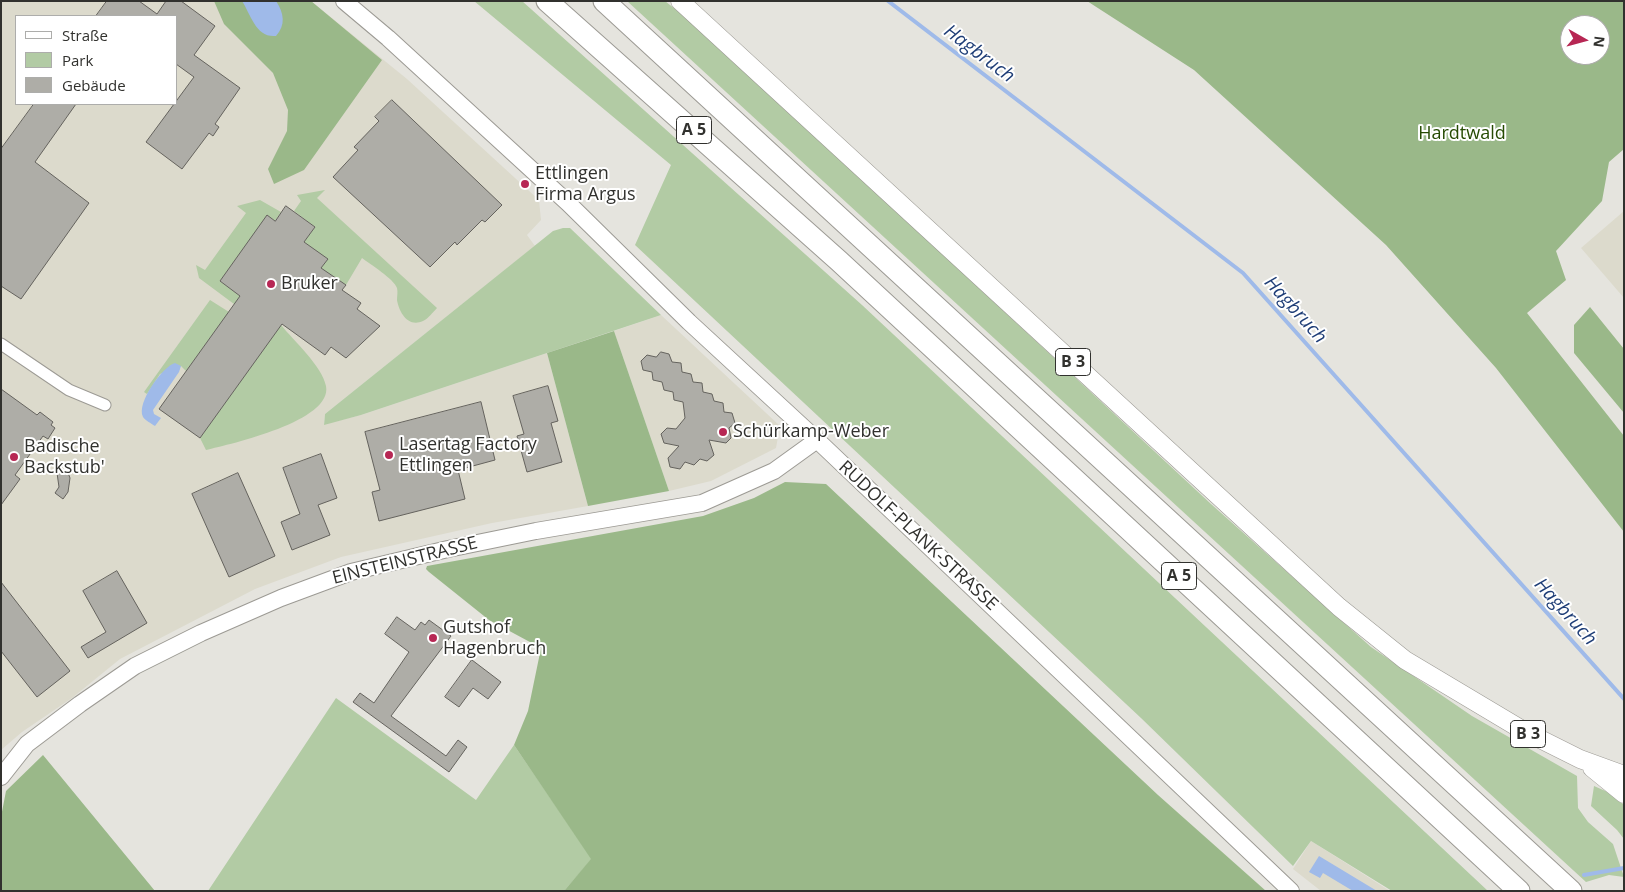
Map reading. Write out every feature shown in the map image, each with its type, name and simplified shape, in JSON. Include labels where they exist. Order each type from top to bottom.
[{"type":"highway","name":"A 5","points":[[547,1],[839,260],[1519,891]]},
{"type":"highway","name":"A 5","points":[[604,1],[1571,891]]},
{"type":"main road","name":"RUDOLF-PLANK-STRASSE","points":[[344,1],[388,38],[556,192],[689,322],[817,440],[1291,891]]},
{"type":"main road","name":"B 3","points":[[680,1],[1339,606],[1405,660],[1524,731],[1580,759],[1624,774]]},
{"type":"main road","name":"EINSTEINSTRASSE","points":[[1,777],[27,744],[135,666],[201,633],[281,598],[351,572],[448,548],[702,503],[774,471],[817,440]]},
{"type":"main road","points":[[1580,759],[1624,794]]},
{"type":"street","points":[[1,344],[69,390],[104,405]]},
{"type":"shaded area","points":[[1,1],[311,1],[407,79],[539,200],[541,220],[527,235],[535,246],[325,414],[324,424],[361,415],[547,353],[588,506],[492,523],[341,557],[255,589],[120,659],[72,698],[22,732],[1,750]]},
{"type":"shaded area","points":[[1624,211],[1624,298],[1581,248]]},
{"type":"shaded area","points":[[661,315],[780,426],[776,448],[711,481],[669,491],[614,331]]},
{"type":"shaded area","points":[[1311,841],[1390,891],[1321,891],[1293,869]]},
{"type":"green space","points":[[214,1],[311,1],[382,60],[304,170],[274,184],[268,169],[287,131],[288,110],[273,73],[224,24]]},
{"type":"green space","points":[[474,1],[522,1],[862,305],[1488,891],[1392,891],[1311,841],[1293,866],[1141,718],[635,245],[671,165]]},
{"type":"green space","points":[[627,1],[665,1],[706,34],[1211,504],[1371,647],[1472,716],[1577,776],[1578,808],[1588,822],[1613,844],[1624,877],[1609,875],[1586,882]]},
{"type":"green space","name":"Hardtwald","points":[[1087,1],[1624,1],[1624,149],[1609,162],[1602,201],[1556,251],[1566,280],[1527,313],[1624,436],[1624,532],[1496,368],[1386,245],[1194,70]]},
{"type":"green space","points":[[325,190],[317,198],[437,308],[427,319],[418,323],[405,318],[398,305],[395,284],[362,258],[346,285],[320,269],[327,259],[304,242],[315,227],[294,211],[301,201],[297,195]]},
{"type":"green space","points":[[260,200],[281,212],[275,221],[267,216],[220,281],[244,299],[238,307],[199,278],[196,265],[205,270],[246,213],[237,206]]},
{"type":"green space","points":[[570,228],[661,315],[361,415],[324,425],[325,414],[553,231]]},
{"type":"green space","points":[[210,300],[229,312],[186,371],[181,366],[160,374],[147,394],[144,392]]},
{"type":"green space","points":[[1590,307],[1624,349],[1624,413],[1574,353],[1574,325]]},
{"type":"green space","points":[[281,325],[319,370],[326,386],[324,399],[314,410],[278,429],[206,450],[200,438]]},
{"type":"green space","points":[[614,331],[669,491],[588,506],[547,353]]},
{"type":"green space","points":[[785,482],[826,484],[1158,795],[1266,891],[564,891],[591,859],[514,745],[528,711],[541,648],[489,620],[429,572],[426,569],[427,566],[703,516],[754,498]]},
{"type":"green space","points":[[336,698],[476,800],[514,745],[592,859],[564,891],[208,891]]},
{"type":"green space","points":[[43,755],[155,891],[1,891],[1,817],[6,791]]},
{"type":"green space","points":[[1594,786],[1610,793],[1624,805],[1624,839],[1591,806]]},
{"type":"water","points":[[242,1],[276,1],[281,10],[283,23],[276,36],[269,36],[259,29],[251,19]]},
{"type":"water","points":[[175,363],[181,366],[179,372],[153,410],[154,414],[161,418],[155,426],[143,417],[143,403],[158,378]]},
{"type":"water","points":[[1319,856],[1377,891],[1353,891],[1323,873],[1320,878],[1309,872]]},
{"type":"building","points":[[107,1],[139,1],[157,14],[166,1],[181,1],[215,26],[194,55],[240,88],[215,124],[219,127],[213,136],[209,133],[182,169],[146,142],[173,105],[178,105],[178,99],[194,77],[178,65],[178,15],[97,15]]},
{"type":"building","points":[[392,100],[502,205],[485,222],[482,220],[457,245],[455,242],[430,267],[333,177],[358,150],[354,147],[379,121],[375,117]]},
{"type":"building","points":[[33,105],[75,105],[35,162],[89,203],[21,299],[1,286],[1,149]]},
{"type":"building","name":"Bruker","points":[[286,206],[315,227],[304,242],[328,259],[321,268],[346,285],[342,290],[361,303],[357,309],[380,326],[346,358],[331,347],[325,355],[282,324],[200,438],[159,409],[240,296],[220,281],[267,215],[275,221]]},
{"type":"building","points":[[661,352],[669,354],[672,362],[681,363],[682,372],[691,374],[693,382],[702,383],[703,392],[712,394],[714,401],[723,403],[724,412],[732,413],[735,423],[729,428],[731,438],[726,443],[709,440],[714,455],[707,461],[700,459],[694,465],[685,462],[680,469],[670,467],[668,458],[679,446],[664,443],[661,434],[667,428],[676,429],[685,418],[683,402],[674,400],[673,392],[664,390],[662,382],[653,380],[652,372],[643,370],[641,361],[647,355],[656,357]]},
{"type":"building","points":[[548,386],[558,421],[551,423],[562,462],[527,472],[517,436],[524,434],[513,396]]},
{"type":"building","name":"Badische Backstub'","points":[[1,389],[37,415],[40,412],[53,422],[51,425],[55,428],[48,439],[43,436],[15,475],[20,479],[1,505]]},
{"type":"building","points":[[481,402],[495,460],[458,470],[465,499],[379,521],[372,492],[380,490],[365,432]]},
{"type":"building","points":[[321,454],[337,498],[318,505],[330,535],[292,550],[281,522],[300,514],[283,468]]},
{"type":"building","points":[[67,470],[70,478],[68,492],[63,499],[55,493],[59,487],[57,473]]},
{"type":"building","points":[[238,473],[275,556],[229,577],[192,494]]},
{"type":"building","points":[[117,571],[147,623],[88,658],[81,647],[106,632],[83,591]]},
{"type":"building","points":[[1,582],[70,671],[37,697],[1,651]]},
{"type":"building","points":[[397,617],[415,630],[421,622],[425,625],[429,620],[451,636],[391,716],[446,756],[458,740],[467,747],[449,772],[353,702],[360,693],[374,703],[409,652],[385,634]]},
{"type":"building","points":[[472,660],[501,682],[488,699],[473,688],[459,707],[445,697]]},
{"type":"waterway","name":"Hagbruch","points":[[888,1],[1243,273],[1624,699]]},
{"type":"waterway","points":[[1584,875],[1624,868]]},
{"type":"place","name":"Ettlingen Firma Argus","points":[[525,184]]},
{"type":"place","name":"Bruker","points":[[271,284]]},
{"type":"place","name":"Schürkamp-Weber","points":[[723,432]]},
{"type":"place","name":"Lasertag Factory Ettlingen","points":[[389,455]]},
{"type":"place","name":"Badische Backstub'","points":[[14,457]]},
{"type":"place","name":"Gutshof Hagenbruch","points":[[433,638]]}]
